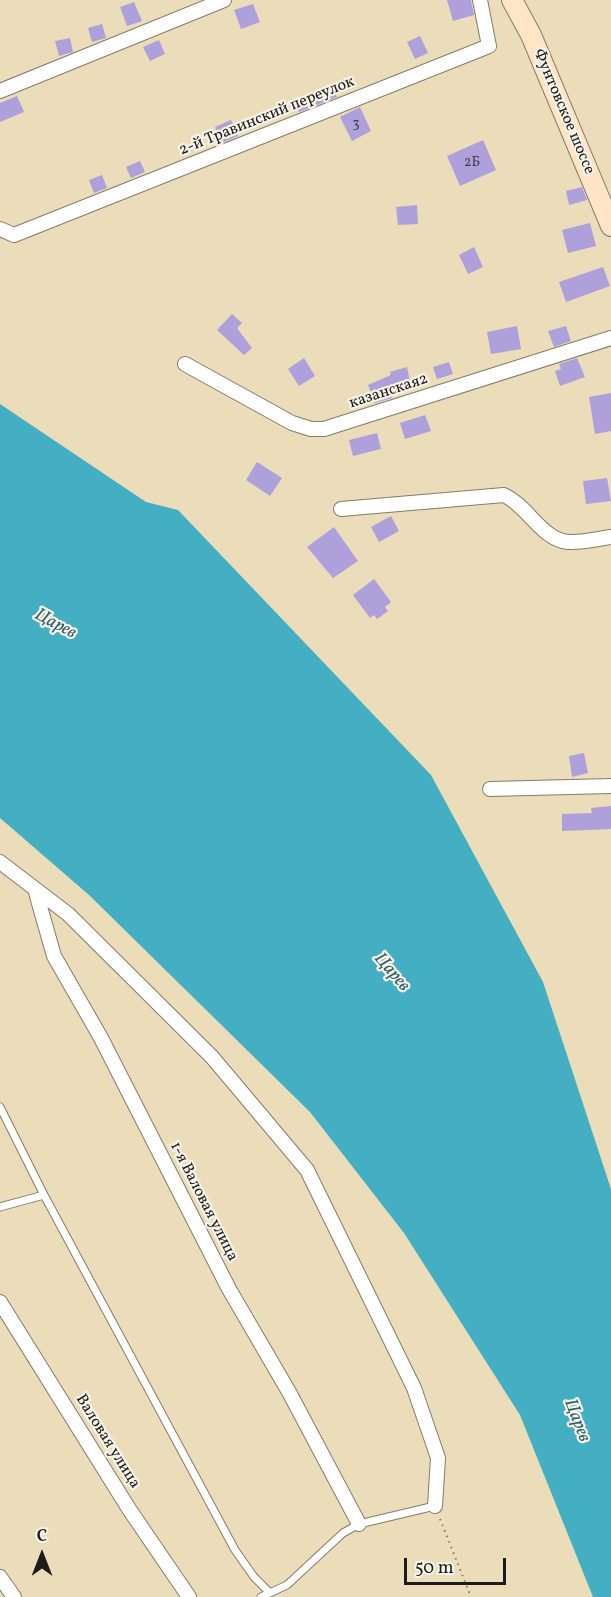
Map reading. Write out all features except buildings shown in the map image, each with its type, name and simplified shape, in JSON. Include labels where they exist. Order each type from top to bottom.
[{"type":"street","points":[[0,91],[224,0]]},
{"type":"street","name":"2-й Травинский переулок","points":[[0,229],[14,235],[489,46],[480,0]]},
{"type":"street","name":"Фунтовское шоссе","points":[[512,0],[531,35],[611,226]]},
{"type":"street","name":"казанская2","points":[[185,364],[292,423],[311,429],[324,429],[611,338]]},
{"type":"street","points":[[341,509],[504,495],[523,507],[554,538],[570,542],[611,537]]},
{"type":"street","points":[[490,789],[611,786]]},
{"type":"street","points":[[0,862],[68,914],[212,1058],[307,1170],[414,1388],[438,1458],[435,1506]]},
{"type":"street","name":"1-я Валовая улица","points":[[35,889],[54,956],[101,1038],[229,1289],[289,1392],[359,1524]]},
{"type":"street","name":"Валовая улица","points":[[0,1302],[129,1509],[189,1597]]},
{"type":"street","points":[[0,1577],[14,1597]]},
{"type":"lane","points":[[0,1107],[44,1195],[235,1550],[254,1577],[269,1592]]},
{"type":"lane","points":[[0,1207],[44,1195]]},
{"type":"lane","points":[[261,1597],[287,1585],[343,1533],[359,1524],[435,1506]]},
{"type":"path","points":[[435,1506],[471,1597]]},
{"type":"water","name":"Царев","points":[[0,404],[146,502],[178,510],[431,775],[543,982],[611,1189],[611,1597],[593,1597],[520,1415],[404,1233],[310,1112],[89,895],[0,818]]}]
